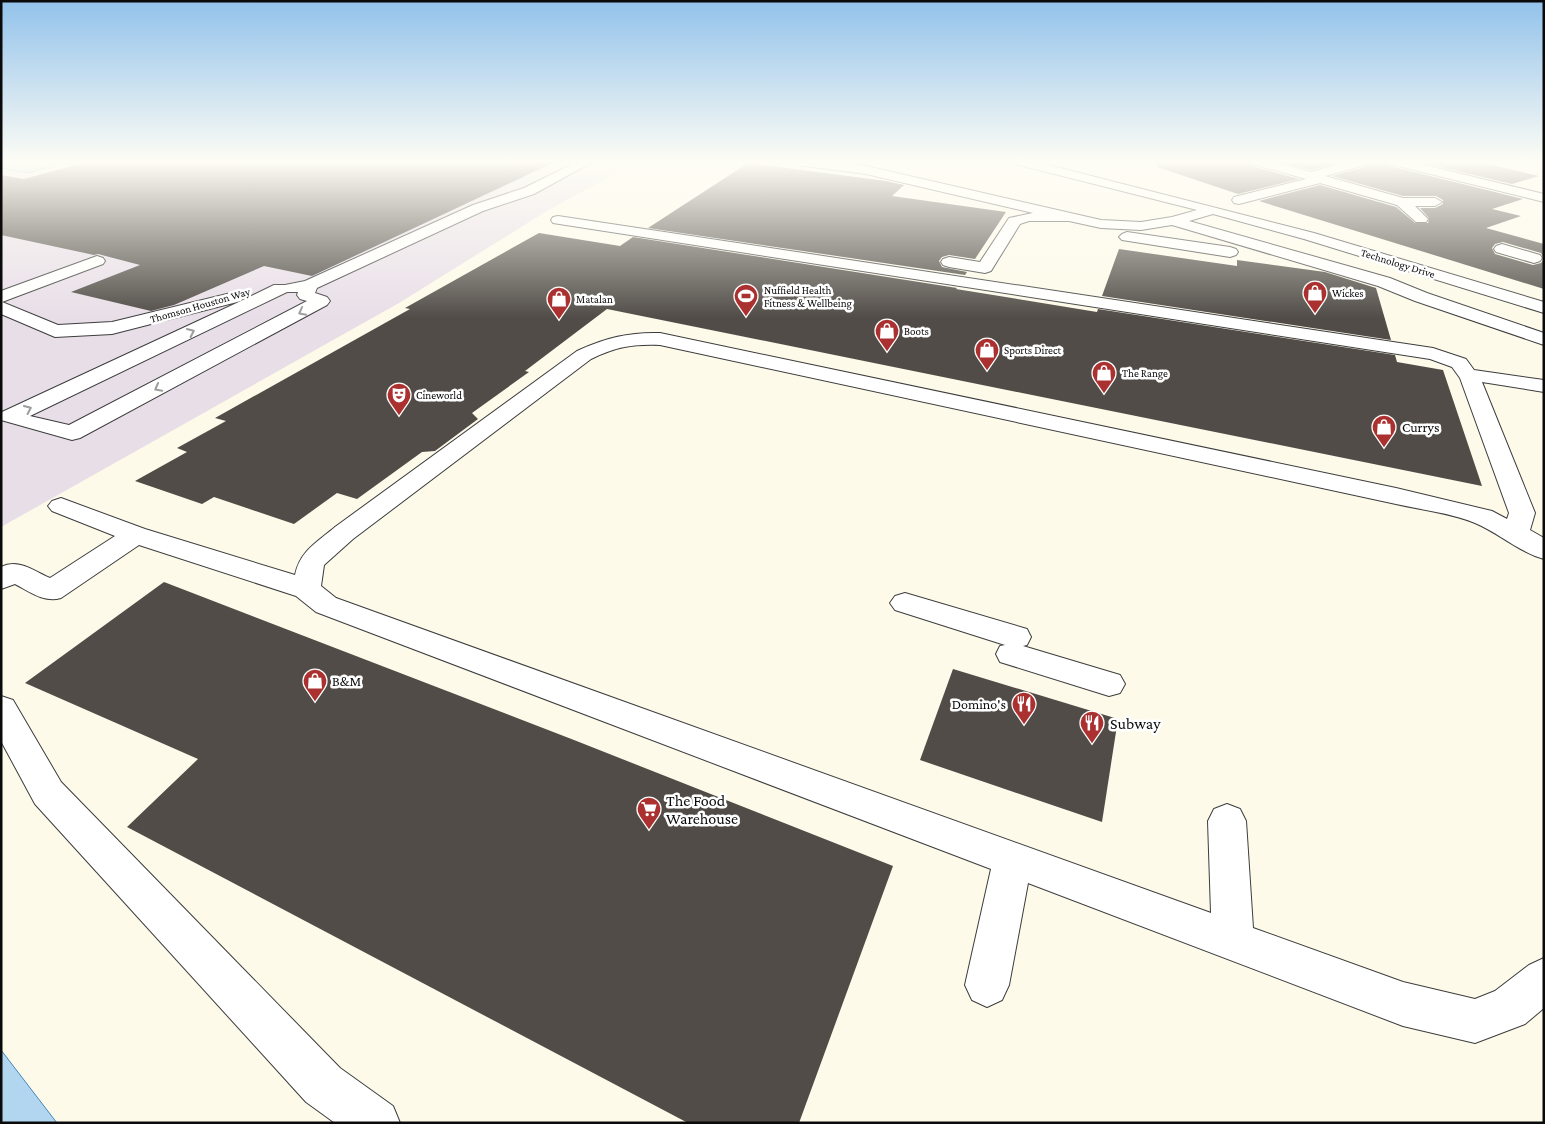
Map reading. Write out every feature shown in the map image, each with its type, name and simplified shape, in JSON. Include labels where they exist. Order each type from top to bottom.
[{"type":"street","name":"Thomson Houston Way","points":[[1,307],[55,331],[112,328],[220,302],[259,289],[280,289],[309,285],[466,213]]},
{"type":"street","points":[[1057,213],[1101,224],[1142,226],[1173,221],[1201,213]]},
{"type":"street","name":"Technology Drive","points":[[1227,213],[1540,304]]},
{"type":"street","points":[[1415,213],[1421,219]]},
{"type":"street","points":[[937,260],[985,268],[1014,221],[1028,217],[1068,216]]},
{"type":"street","points":[[558,220],[1433,354],[1459,363],[1470,378],[1522,513],[1516,533]]},
{"type":"street","points":[[1173,221],[1384,282],[1421,297],[1544,339]]},
{"type":"street","points":[[1114,225],[1122,236],[1246,254],[1273,254],[1281,252]]},
{"type":"street","points":[[1502,249],[1534,258]]},
{"type":"street","points":[[1,297],[97,260]]},
{"type":"street","points":[[280,289],[10,417],[72,433],[322,301],[306,295],[309,285]]},
{"type":"street","points":[[306,589],[310,562],[344,533],[584,355],[612,342],[634,338],[669,341],[1380,492],[1483,517],[1516,533],[1544,550]]},
{"type":"street","points":[[1470,378],[1477,376],[1544,386]]},
{"type":"street","points":[[61,506],[136,535],[306,589],[326,605],[1403,1004],[1475,1021],[1509,1008],[1544,980]]},
{"type":"street","points":[[1,580],[14,572],[51,591],[136,535]]},
{"type":"street","points":[[905,603],[1109,684]]},
{"type":"street","points":[[1,709],[48,794],[323,1085],[376,1123]]},
{"type":"street","points":[[1227,821],[1233,941]]},
{"type":"street","points":[[987,985],[1013,859]]},
{"type":"shaded area","points":[[1,213],[543,213],[399,303],[1,527]]},
{"type":"water","points":[[1,1050],[57,1123],[1,1123]]},
{"type":"building","points":[[1,213],[445,213],[312,276],[264,266],[174,305],[151,311],[71,292],[140,265],[98,254],[94,255],[1,235]]},
{"type":"building","points":[[670,213],[1005,213],[975,259],[949,255],[942,257],[939,261],[942,267],[967,272],[965,275],[648,228]]},
{"type":"building","points":[[1299,213],[1404,213],[1415,223],[1428,223],[1429,218],[1425,213],[1510,213],[1521,216],[1486,228],[1544,244],[1544,259],[1544,289]],"holes":[[[1503,242],[1541,253],[1544,259],[1541,263],[1533,265],[1495,254],[1492,248],[1495,244]]]},
{"type":"building","points":[[539,233],[620,246],[633,237],[1097,312],[1098,309],[1395,355],[1397,362],[1443,370],[1482,486],[607,309],[525,371],[529,372],[472,413],[478,419],[435,451],[422,452],[357,499],[337,493],[294,524],[214,497],[202,504],[135,481],[187,452],[177,448],[226,421],[215,418],[410,309],[405,308]]},
{"type":"building","name":"Wickes","points":[[1119,249],[1237,266],[1237,260],[1325,272],[1376,288],[1391,340],[1102,296]]},
{"type":"building","points":[[164,582],[574,740],[893,866],[799,1123],[688,1123],[127,827],[198,759],[25,683]]},
{"type":"building","points":[[953,669],[1118,719],[1102,822],[920,760]]},
{"type":"place","name":"Wickes","points":[[1315,314]]},
{"type":"place","name":"Nuffield Health Fitness & Wellbeing","points":[[746,317]]},
{"type":"place","name":"Matalan","points":[[559,320]]},
{"type":"place","name":"Boots","points":[[887,352]]},
{"type":"place","name":"Sports Direct","points":[[987,371]]},
{"type":"place","name":"The Range","points":[[1104,394]]},
{"type":"place","name":"Cineworld","points":[[399,416]]},
{"type":"place","name":"Currys","points":[[1384,448]]},
{"type":"place","name":"B&M","points":[[315,702]]},
{"type":"place","name":"Domino's","points":[[1024,725]]},
{"type":"place","name":"Subway","points":[[1092,744]]},
{"type":"place","name":"The Food Warehouse","points":[[649,830]]}]
